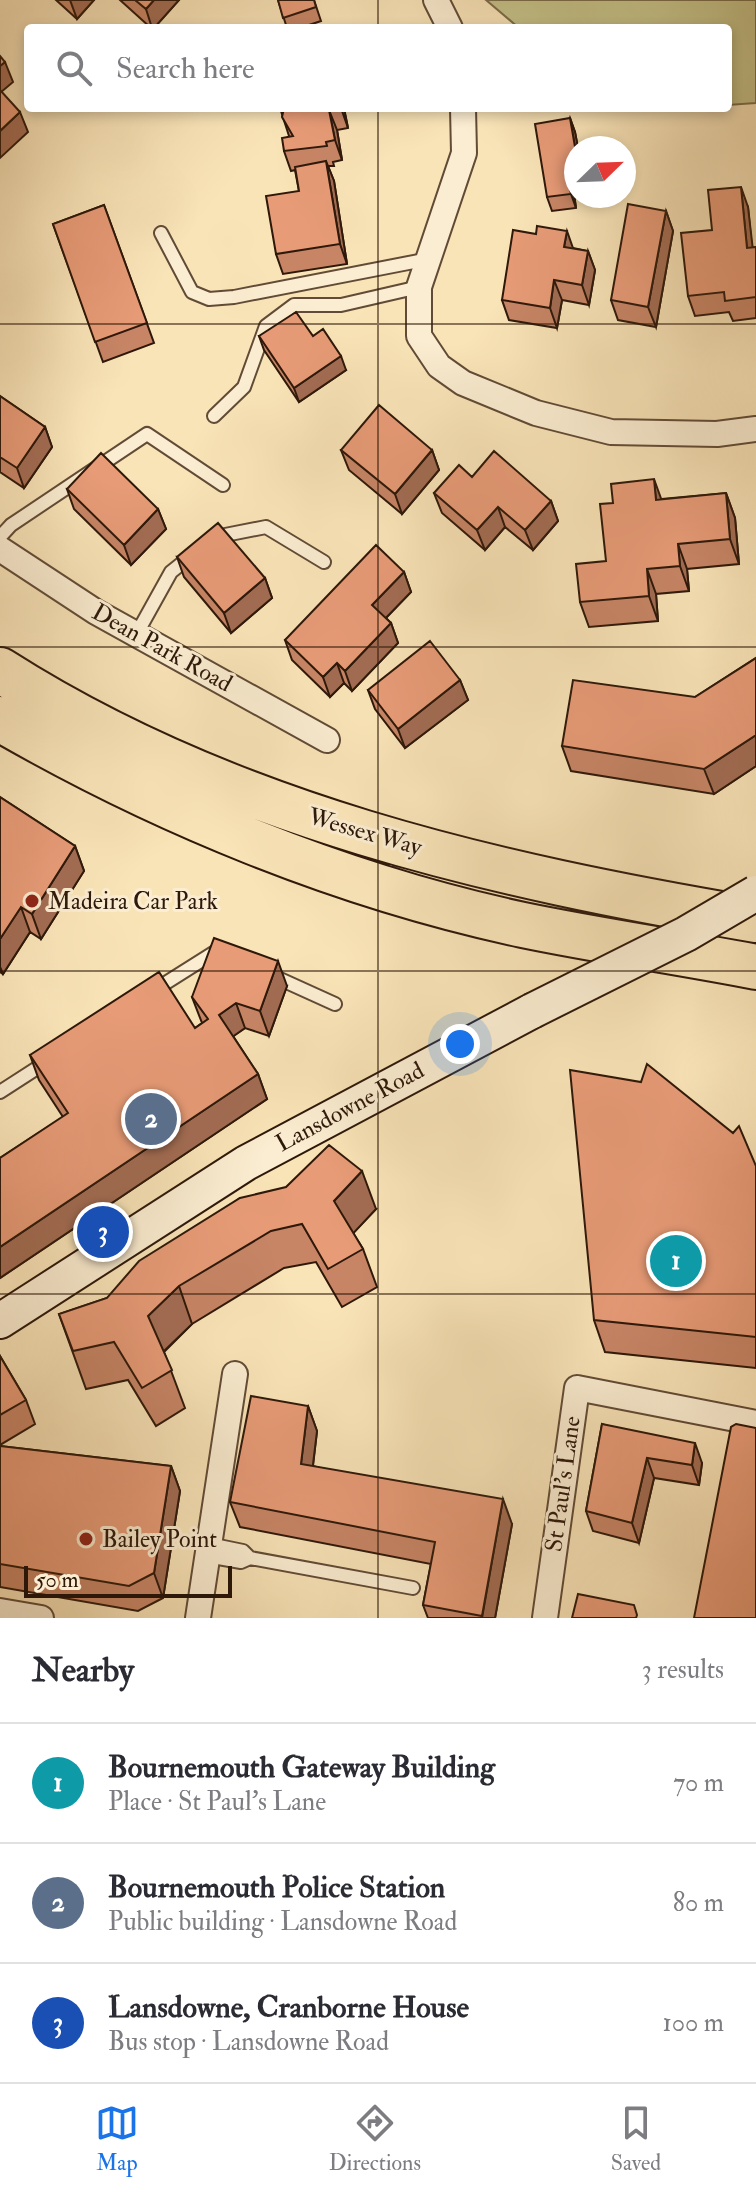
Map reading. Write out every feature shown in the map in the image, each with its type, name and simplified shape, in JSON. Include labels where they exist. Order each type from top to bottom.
[{"type":"highway","name":"Wessex Way","points":[[0,670],[158,754],[303,815],[482,865],[653,903],[756,920]]},
{"type":"highway","name":"Wessex Way","points":[[0,719],[175,807],[349,878],[521,924],[756,967]]},
{"type":"main road","name":"Lansdowne Road","points":[[0,1321],[246,1163],[532,1011],[686,934],[756,893]]},
{"type":"street","points":[[436,0],[448,24]]},
{"type":"street","points":[[463,112],[464,153],[419,287],[419,336],[439,366],[463,383],[536,413],[611,432],[717,434],[756,429]]},
{"type":"street","name":"Dean Park Road","points":[[0,549],[136,635],[327,740]]},
{"type":"street","points":[[198,1618],[235,1374]]},
{"type":"street","name":"St Paul's Lane","points":[[545,1618],[577,1388],[756,1423]]},
{"type":"street","points":[[0,1611],[41,1618]]},
{"type":"lane","points":[[161,233],[192,292],[209,299],[234,297],[429,259]]},
{"type":"lane","points":[[214,416],[244,387],[266,326],[294,305],[341,305],[419,287]]},
{"type":"lane","points":[[0,537],[23,517],[147,434],[223,485]]},
{"type":"lane","points":[[136,635],[171,572],[218,535],[266,527],[324,562]]},
{"type":"lane","points":[[141,1000],[217,950],[230,956]]},
{"type":"lane","points":[[256,968],[335,1004]]},
{"type":"lane","points":[[0,1092],[64,1050]]},
{"type":"lane","points":[[208,1550],[243,1551],[250,1558],[413,1588]]},
{"type":"shaded area","points":[[486,0],[756,0],[756,103],[732,105],[732,24],[514,24]]},
{"type":"building","points":[[135,0],[154,0],[146,9]]},
{"type":"building","points":[[278,0],[314,0],[316,7],[283,18]]},
{"type":"building","points":[[0,90],[20,112],[0,131]]},
{"type":"building","points":[[283,112],[329,112],[335,140],[326,142],[327,146],[284,151],[282,138],[293,136],[282,117]]},
{"type":"building","points":[[570,118],[573,136],[564,136],[564,195],[547,197],[535,124]]},
{"type":"building","points":[[326,161],[340,244],[276,254],[266,196],[299,191],[295,167]]},
{"type":"building","points":[[741,187],[747,248],[756,247],[756,297],[725,301],[724,292],[688,296],[681,233],[712,230],[708,190]]},
{"type":"building","points":[[104,205],[147,323],[95,342],[53,224]]},
{"type":"building","points":[[636,205],[666,211],[648,307],[611,300],[627,208],[636,208]]},
{"type":"building","points":[[537,226],[567,231],[564,247],[588,251],[582,285],[554,280],[550,308],[502,300],[513,230],[536,234]]},
{"type":"building","points":[[296,312],[313,336],[323,329],[341,356],[294,388],[259,336]]},
{"type":"building","points":[[0,396],[45,427],[17,468],[0,457]]},
{"type":"building","points":[[379,405],[432,450],[395,494],[341,450]]},
{"type":"building","points":[[494,451],[551,501],[525,530],[498,507],[477,530],[434,493],[459,465],[472,477]]},
{"type":"building","points":[[101,453],[158,509],[124,545],[67,489]]},
{"type":"building","points":[[654,479],[656,500],[726,493],[730,539],[678,544],[680,566],[647,569],[649,596],[580,602],[576,564],[606,561],[600,504],[613,503],[611,484]]},
{"type":"building","points":[[218,523],[265,578],[224,613],[177,557]]},
{"type":"building","points":[[376,545],[404,572],[372,605],[391,623],[345,671],[337,663],[323,677],[285,640]]},
{"type":"building","points":[[430,641],[460,680],[398,729],[368,690]]},
{"type":"building","points":[[756,658],[756,735],[704,769],[562,746],[573,680],[695,697]]},
{"type":"building","name":"Madeira Car Park","points":[[0,797],[75,846],[32,914],[21,907],[0,939]]},
{"type":"building","points":[[214,938],[278,961],[260,1011],[236,1003],[219,1015],[258,1074],[0,1247],[0,1158],[68,1113],[30,1055],[159,972],[195,1028],[208,1019],[192,997]]},
{"type":"building","points":[[647,1064],[733,1133],[739,1126],[756,1166],[756,1337],[594,1320],[570,1070],[641,1082]]},
{"type":"building","points":[[329,1145],[362,1171],[334,1201],[363,1249],[328,1269],[302,1224],[271,1231],[179,1286],[148,1316],[172,1370],[142,1388],[114,1342],[73,1351],[59,1314],[107,1298],[139,1261],[240,1198],[286,1187]]},
{"type":"building","points":[[0,1356],[26,1400],[0,1415]]},
{"type":"building","points":[[251,1396],[308,1406],[301,1464],[503,1499],[482,1616],[423,1605],[435,1542],[230,1502]]},
{"type":"building","points":[[602,1424],[695,1443],[692,1465],[647,1458],[632,1523],[586,1511]]},
{"type":"building","points":[[736,1424],[756,1428],[756,1618],[694,1618],[731,1427]]},
{"type":"building","name":"Bailey Point","points":[[0,1446],[171,1466],[154,1573],[129,1586],[0,1564]]},
{"type":"building","points":[[578,1594],[634,1605],[636,1618],[572,1618]]},
{"type":"place","name":"Madeira Car Park","points":[[32,901]]},
{"type":"place","name":"Bournemouth Police Station","points":[[151,1119]]},
{"type":"place","name":"Lansdowne, Cranborne House","points":[[103,1232]]},
{"type":"place","name":"Bournemouth Gateway Building","points":[[676,1261]]},
{"type":"place","name":"Bailey Point","points":[[86,1539]]}]
